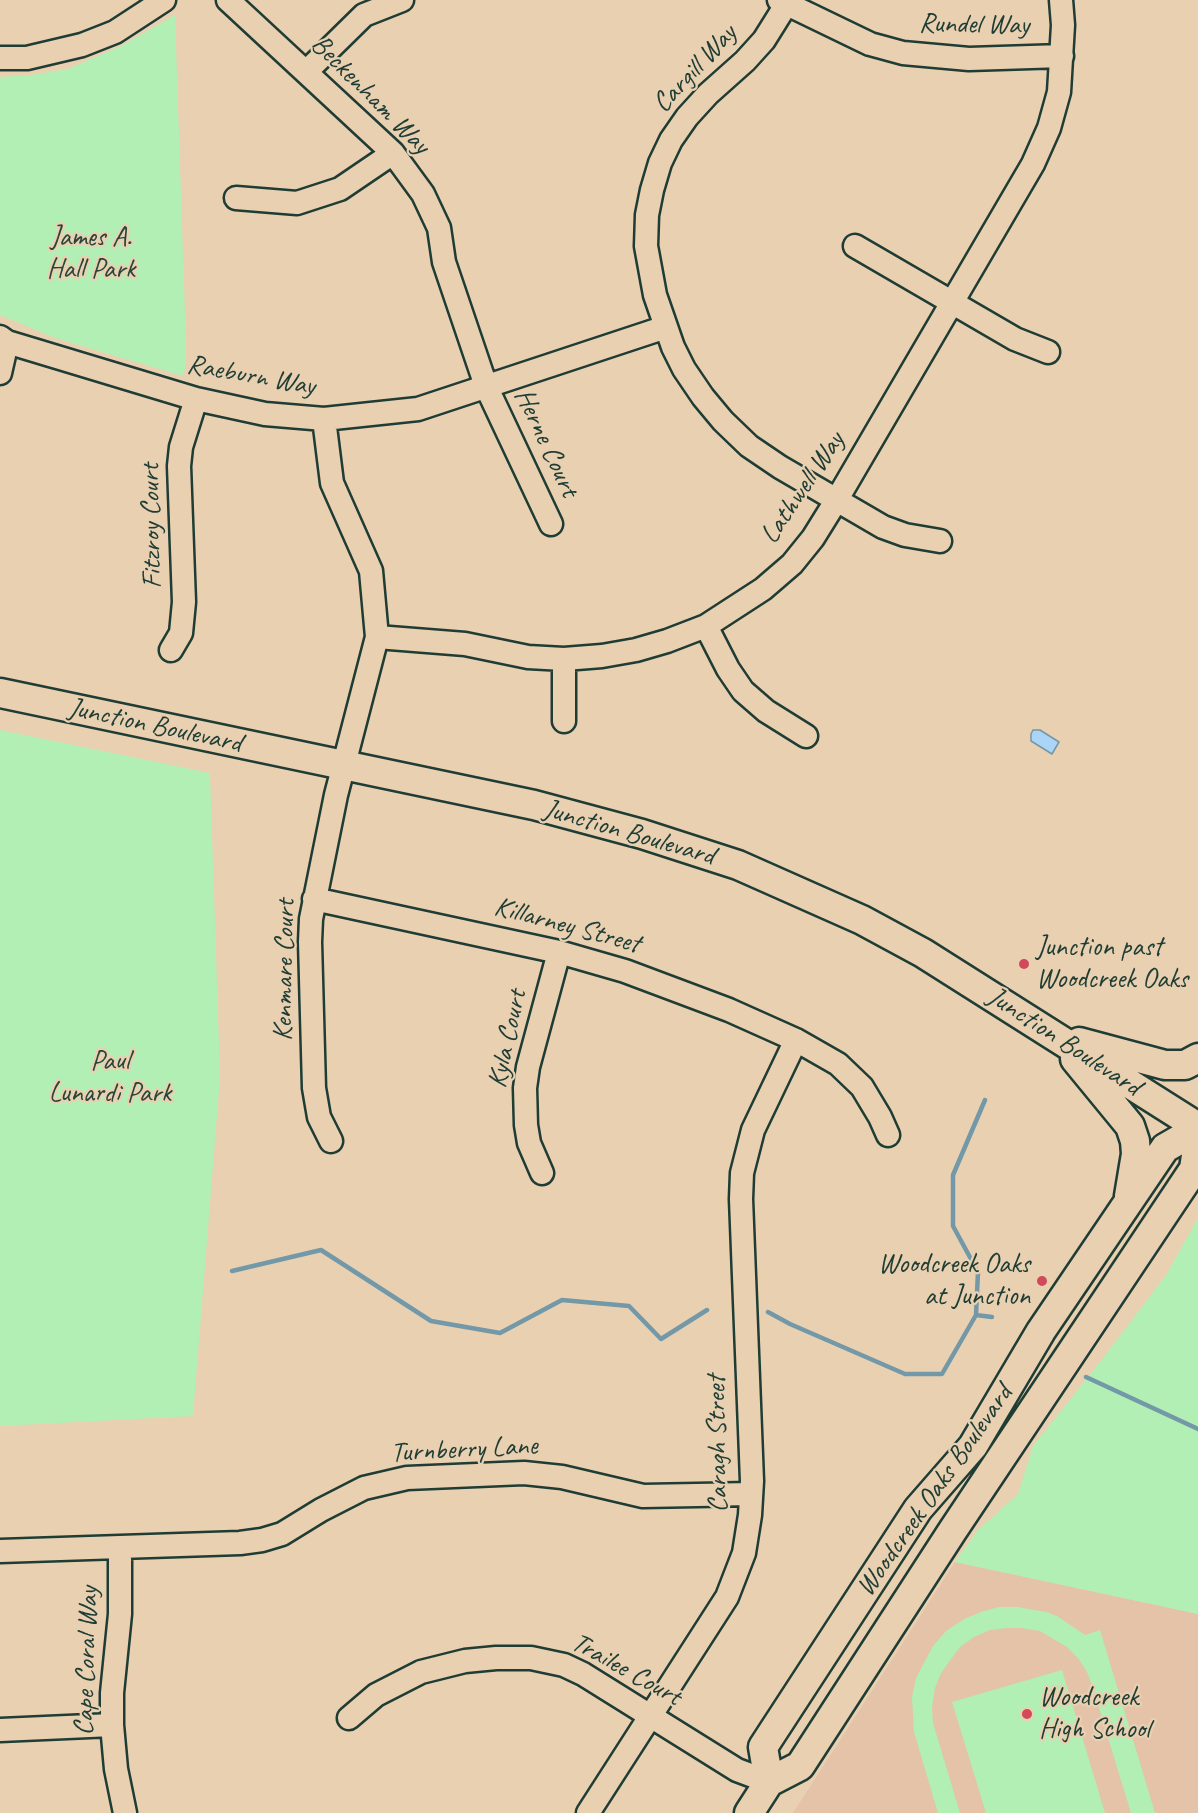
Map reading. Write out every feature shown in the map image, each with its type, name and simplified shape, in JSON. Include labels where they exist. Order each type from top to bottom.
[{"type":"main road","name":"Junction Boulevard","points":[[0,693],[534,805],[642,834],[738,865],[862,920],[923,953],[1057,1036],[1198,1128]]},
{"type":"main road","points":[[1057,1036],[1165,1065],[1185,1065],[1198,1059]]},
{"type":"main road","points":[[1057,1036],[1130,1126],[1136,1154],[1128,1204]]},
{"type":"main road","name":"Woodcreek Oaks Boulevard","points":[[769,1782],[763,1747],[918,1509],[973,1446],[1041,1331],[1165,1148],[1198,1128]]},
{"type":"main road","name":"Woodcreek Oaks Boulevard","points":[[749,1813],[769,1782],[800,1766],[953,1530],[1194,1169],[1198,1142]]},
{"type":"main road","points":[[1158,1225],[1198,1191]]},
{"type":"street","points":[[0,58],[27,58],[82,45],[115,32],[164,0]]},
{"type":"street","name":"Beckenham Way","points":[[228,0],[393,153],[423,194],[440,228],[444,262],[486,386]]},
{"type":"street","points":[[307,71],[364,15],[402,0]]},
{"type":"street","name":"Lathwell Way","points":[[377,636],[465,644],[528,657],[564,659],[602,656],[636,650],[706,626],[763,589],[792,564],[813,538],[836,501],[1033,164],[1049,128],[1059,92],[1062,56],[1061,0]]},
{"type":"street","name":"Rundel Way","points":[[785,1],[870,44],[903,54],[969,60],[1062,56]]},
{"type":"street","name":"Cargill Way","points":[[785,1],[764,40],[687,117],[671,140],[660,163],[650,199],[646,246],[655,295],[684,369],[723,421],[749,446],[836,501],[883,527],[905,535],[940,541]]},
{"type":"street","points":[[236,198],[297,203],[340,189],[393,153]]},
{"type":"street","points":[[855,246],[1015,339],[1048,352]]},
{"type":"street","name":"Raeburn Way","points":[[4,339],[196,399],[264,414],[324,419],[418,409],[666,327]]},
{"type":"street","points":[[0,373],[4,339]]},
{"type":"street","name":"Herne Court","points":[[486,386],[551,524]]},
{"type":"street","name":"Fitzroy Court","points":[[171,650],[181,633],[183,602],[179,466],[181,447],[196,399]]},
{"type":"street","name":"Kenmare Court","points":[[324,419],[332,483],[371,571],[377,636],[344,765],[314,899],[310,942],[314,1088],[319,1117],[331,1141]]},
{"type":"street","points":[[706,626],[728,669],[743,691],[766,711],[806,736]]},
{"type":"street","points":[[564,659],[564,721]]},
{"type":"street","name":"Killarney Street","points":[[314,899],[559,952],[625,971],[702,999],[821,1053],[851,1076],[871,1101],[888,1135]]},
{"type":"street","name":"Kyla Court","points":[[542,1173],[529,1143],[525,1088],[528,1067],[559,952]]},
{"type":"street","name":"Caragh Street","points":[[588,1813],[727,1597],[734,1583],[746,1544],[752,1494],[741,1199],[742,1173],[753,1130],[796,1040]]},
{"type":"street","name":"Turnberry Lane","points":[[0,1551],[240,1543],[262,1540],[282,1534],[321,1510],[364,1488],[406,1478],[524,1473],[562,1477],[644,1496],[752,1494]]},
{"type":"street","name":"Cape Coral Way","points":[[120,1546],[120,1614],[112,1693],[112,1725],[116,1769],[125,1813]]},
{"type":"street","name":"Trailee Court","points":[[349,1718],[376,1695],[421,1672],[465,1661],[531,1658],[564,1665],[583,1674],[737,1770],[769,1782]]},
{"type":"street","points":[[0,1730],[112,1725]]},
{"type":"shaded area","name":"Woodcreek High School","points":[[955,1562],[1198,1614],[1198,1813],[793,1813]]},
{"type":"green space","name":"James A. Hall Park","points":[[175,15],[186,346],[183,376],[55,338],[0,315],[0,77],[68,69],[121,46]]},
{"type":"green space","name":"Paul Lunardi Park","points":[[0,730],[210,773],[220,1077],[193,1416],[0,1426]]},
{"type":"green space","points":[[1198,1218],[1198,1614],[955,1562],[978,1530],[1018,1494],[1033,1446],[1166,1275]]},
{"type":"green space","points":[[999,1607],[1017,1607],[1046,1612],[1057,1616],[1085,1635],[1100,1630],[1155,1813],[1131,1813],[1092,1685],[1078,1658],[1067,1647],[1040,1631],[1007,1628],[990,1630],[960,1647],[941,1673],[935,1688],[932,1707],[933,1723],[960,1813],[938,1813],[914,1732],[912,1697],[916,1678],[933,1646],[946,1631],[964,1619]]},
{"type":"green space","points":[[1062,1670],[1105,1813],[986,1813],[952,1702]]},
{"type":"water","points":[[1033,730],[1040,730],[1059,742],[1052,754],[1031,741]]},
{"type":"waterway","points":[[976,1315],[978,1272],[953,1226],[953,1175],[985,1100]]},
{"type":"waterway","points":[[232,1271],[321,1250],[431,1321],[500,1333],[562,1300],[629,1306],[661,1339],[707,1310]]},
{"type":"waterway","points":[[768,1312],[790,1324],[905,1374],[942,1374],[976,1315],[992,1317]]},
{"type":"waterway","points":[[1086,1377],[1198,1429]]},
{"type":"place","name":"Junction past Woodcreek Oaks","points":[[1024,964]]},
{"type":"place","name":"Woodcreek Oaks at Junction","points":[[1042,1281]]},
{"type":"place","name":"Woodcreek High School","points":[[1027,1714]]}]
